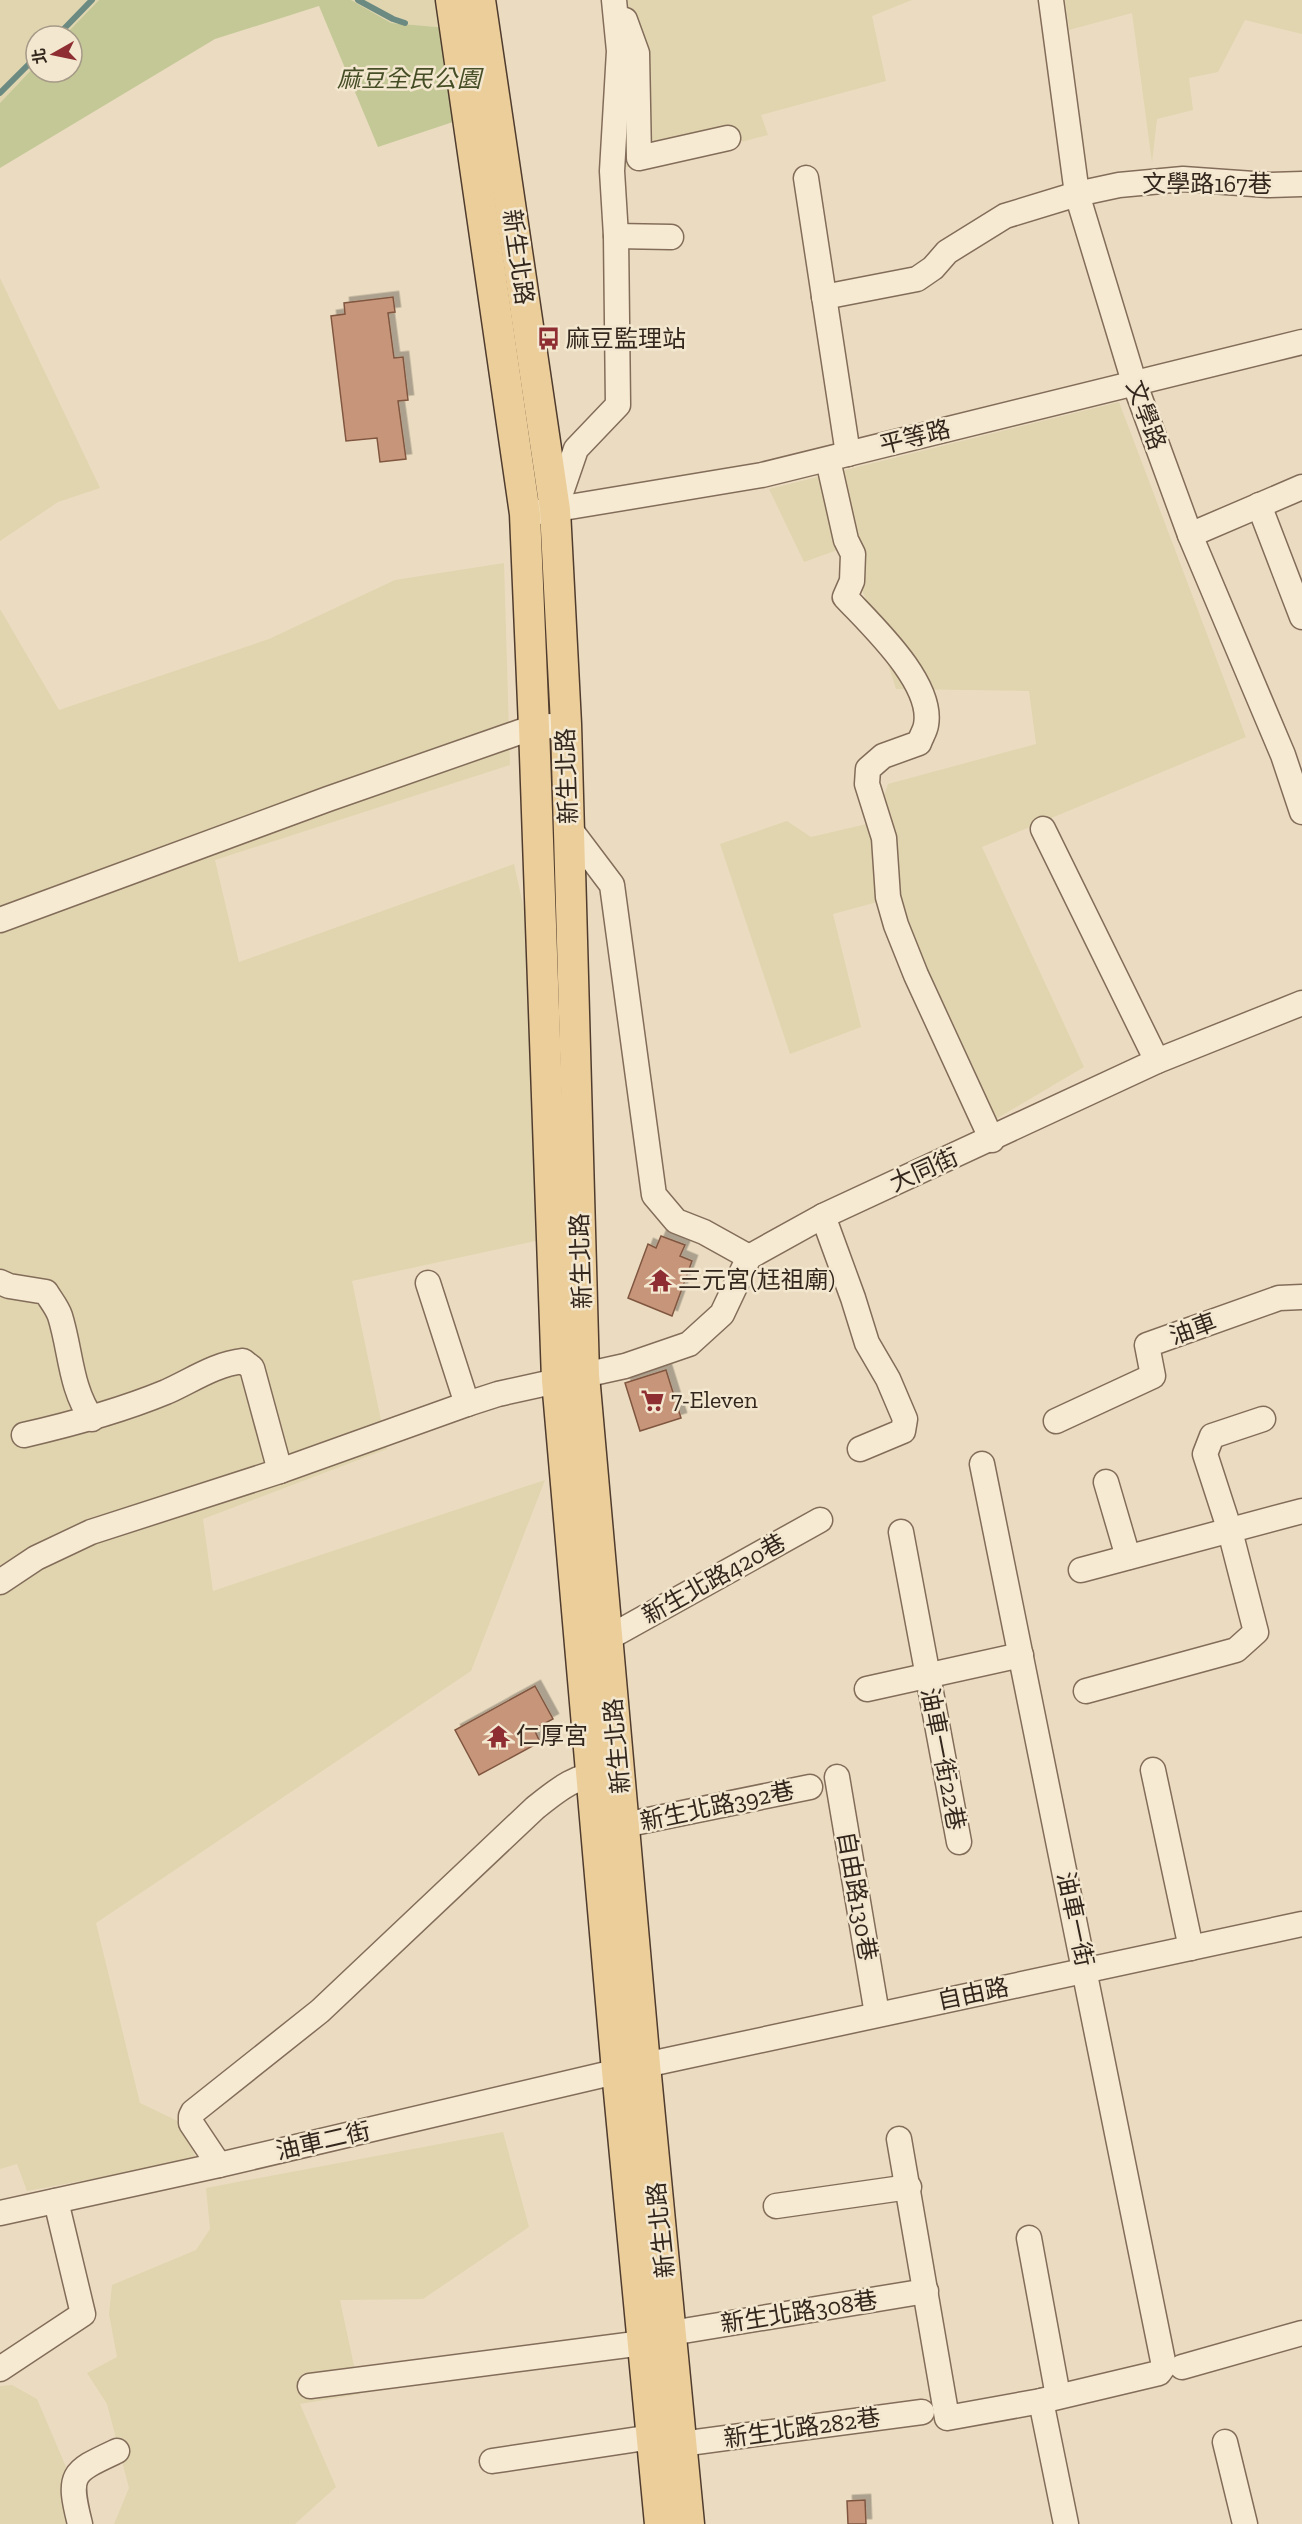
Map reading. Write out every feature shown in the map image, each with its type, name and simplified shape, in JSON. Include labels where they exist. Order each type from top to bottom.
[{"type":"main road","name":"新生北路","points":[[451,0],[525,514],[534,727],[570,1378],[631,2068],[671,2333],[688,2524]]},
{"type":"main road","name":"新生北路","points":[[480,0],[555,510],[569,828],[570,1378],[608,1638],[605,1772],[624,1825],[631,2068],[643,2343],[660,2524]]},
{"type":"street","points":[[555,510],[576,449],[618,405],[616,236],[612,171],[619,51],[616,0]]},
{"type":"street","points":[[616,0],[637,53],[639,158],[728,138]]},
{"type":"street","name":"文學路","points":[[1051,0],[1077,194],[1134,382],[1190,535],[1293,752],[1302,812]]},
{"type":"street","points":[[806,178],[824,297],[846,540],[854,554],[852,581],[845,597],[891,645],[909,671],[924,705],[926,724],[919,743],[883,756],[868,769],[867,784],[884,838],[888,897],[916,975],[992,1140]]},
{"type":"street","name":"文學路167巷","points":[[824,297],[917,279],[933,268],[947,252],[1005,216],[1077,194],[1119,185],[1183,179],[1268,185],[1302,184]]},
{"type":"street","points":[[616,236],[671,237]]},
{"type":"street","name":"平等路","points":[[525,514],[762,474],[1302,342]]},
{"type":"street","points":[[1190,535],[1302,487]]},
{"type":"street","points":[[1259,506],[1302,617]]},
{"type":"street","points":[[0,920],[328,799],[534,727],[566,724]]},
{"type":"street","points":[[0,1582],[36,1558],[91,1532],[280,1471],[467,1404],[625,1366],[689,1344],[722,1314],[749,1257],[704,1232],[676,1221],[654,1195],[612,885],[569,828]]},
{"type":"street","points":[[1043,829],[1157,1062]]},
{"type":"street","name":"大同街","points":[[749,1257],[823,1216],[1157,1062],[1302,1003]]},
{"type":"street","points":[[823,1216],[867,1343],[888,1380],[905,1419],[903,1431],[860,1449]]},
{"type":"street","points":[[0,1282],[9,1286],[46,1292],[60,1314],[68,1358],[81,1404],[92,1419]]},
{"type":"street","points":[[428,1283],[467,1404]]},
{"type":"street","name":"油車","points":[[1056,1420],[1153,1376],[1147,1345],[1279,1298],[1302,1297]]},
{"type":"street","points":[[24,1435],[92,1419],[165,1392],[228,1363],[243,1361],[252,1368],[280,1471]]},
{"type":"street","points":[[1086,1691],[1236,1650],[1256,1632],[1230,1531],[1205,1454],[1212,1436],[1263,1419]]},
{"type":"street","name":"油車一街","points":[[982,1464],[1164,2366],[1170,2370]]},
{"type":"street","points":[[1106,1482],[1128,1557]]},
{"type":"street","points":[[1081,1570],[1302,1511]]},
{"type":"street","name":"新生北路420巷","points":[[608,1638],[820,1520]]},
{"type":"street","name":"油車一街22巷","points":[[902,1532],[959,1842]]},
{"type":"street","name":"油車一街22巷","points":[[867,1689],[1021,1655]]},
{"type":"street","points":[[1153,1770],[1191,1948]]},
{"type":"street","points":[[219,2165],[191,2123],[193,2112],[320,2011],[535,1808],[567,1782],[605,1772]]},
{"type":"street","name":"自由路130巷","points":[[837,1778],[877,2014]]},
{"type":"street","name":"新生北路392巷","points":[[624,1825],[810,1787]]},
{"type":"street","name":"自由路","points":[[631,2068],[1302,1924]]},
{"type":"street","name":"油車二街","points":[[0,2213],[219,2165],[631,2068]]},
{"type":"street","points":[[899,2139],[947,2418],[1049,2398],[1170,2370],[1302,2334]]},
{"type":"street","points":[[776,2206],[909,2187]]},
{"type":"street","points":[[0,2369],[83,2314],[56,2201]]},
{"type":"street","points":[[1029,2238],[1066,2524]]},
{"type":"street","name":"新生北路308巷","points":[[671,2333],[926,2291]]},
{"type":"street","points":[[310,2386],[643,2343]]},
{"type":"street","name":"新生北路282巷","points":[[681,2444],[922,2412]]},
{"type":"street","points":[[492,2461],[652,2437]]},
{"type":"street","points":[[1225,2442],[1245,2524]]},
{"type":"street","points":[[80,2524],[73,2485],[77,2474],[84,2466],[117,2451]]},
{"type":"shaded area","points":[[0,0],[99,0],[76,24],[24,24],[24,78],[0,103]]},
{"type":"shaded area","points":[[351,0],[469,0],[471,30],[391,23]]},
{"type":"shaded area","points":[[620,0],[912,0],[872,16],[886,81],[761,115],[768,135],[646,167],[617,167]]},
{"type":"shaded area","points":[[1065,0],[1302,0],[1302,34],[1245,20],[1218,72],[1189,78],[1193,110],[1157,119],[1152,163],[1132,13],[1069,30]]},
{"type":"shaded area","points":[[0,278],[100,488],[58,502],[0,541]]},
{"type":"shaded area","points":[[1119,402],[1246,737],[982,847],[1084,1067],[991,1122],[881,901],[833,914],[861,1027],[790,1054],[720,844],[787,821],[811,837],[875,822],[888,784],[1036,744],[1029,691],[896,689],[870,608],[843,548],[804,562],[769,489]]},
{"type":"shaded area","points":[[504,563],[510,765],[215,860],[239,962],[514,864],[595,1228],[352,1281],[387,1449],[203,1519],[213,1591],[545,1480],[471,1671],[96,1923],[140,2103],[184,2124],[196,2160],[27,2191],[17,2164],[0,2169],[0,609],[59,710],[269,639],[395,580]]},
{"type":"shaded area","points":[[503,2132],[529,2227],[423,2299],[340,2300],[360,2394],[300,2404],[336,2487],[295,2524],[114,2524],[129,2488],[107,2404],[87,2373],[117,2357],[109,2314],[112,2285],[196,2250],[210,2229],[206,2188]]},
{"type":"shaded area","points":[[12,2385],[37,2399],[69,2474],[84,2524],[0,2524],[0,2386]]},
{"type":"green space","name":"麻豆全民公園","points":[[99,0],[351,0],[391,23],[471,30],[474,115],[378,147],[319,6],[215,39],[0,168],[0,103],[24,78],[24,84],[84,84],[84,24],[76,24]]},
{"type":"building","points":[[393,297],[395,312],[388,313],[394,358],[403,357],[408,400],[398,401],[406,459],[380,462],[377,438],[346,441],[331,316],[345,314],[344,303]]},
{"type":"building","name":"三元宮(尪祖廟)","points":[[661,1236],[685,1245],[680,1256],[692,1261],[672,1316],[628,1298],[648,1244],[656,1248]]},
{"type":"building","name":"7-Eleven","points":[[666,1370],[681,1418],[640,1431],[625,1383]]},
{"type":"building","name":"仁厚宮","points":[[535,1686],[553,1719],[534,1729],[540,1742],[479,1775],[455,1730]]},
{"type":"building","points":[[865,2500],[866,2524],[848,2524],[847,2501]]},
{"type":"waterway","points":[[69,24],[92,0]]},
{"type":"waterway","points":[[358,0],[405,23]]},
{"type":"waterway","points":[[0,93],[24,69]]},
{"type":"place","name":"麻豆監理站","points":[[548,339]]},
{"type":"place","name":"三元宮(尪祖廟)","points":[[660,1280]]},
{"type":"place","name":"7-Eleven","points":[[653,1400]]},
{"type":"place","name":"仁厚宮","points":[[498,1736]]}]
